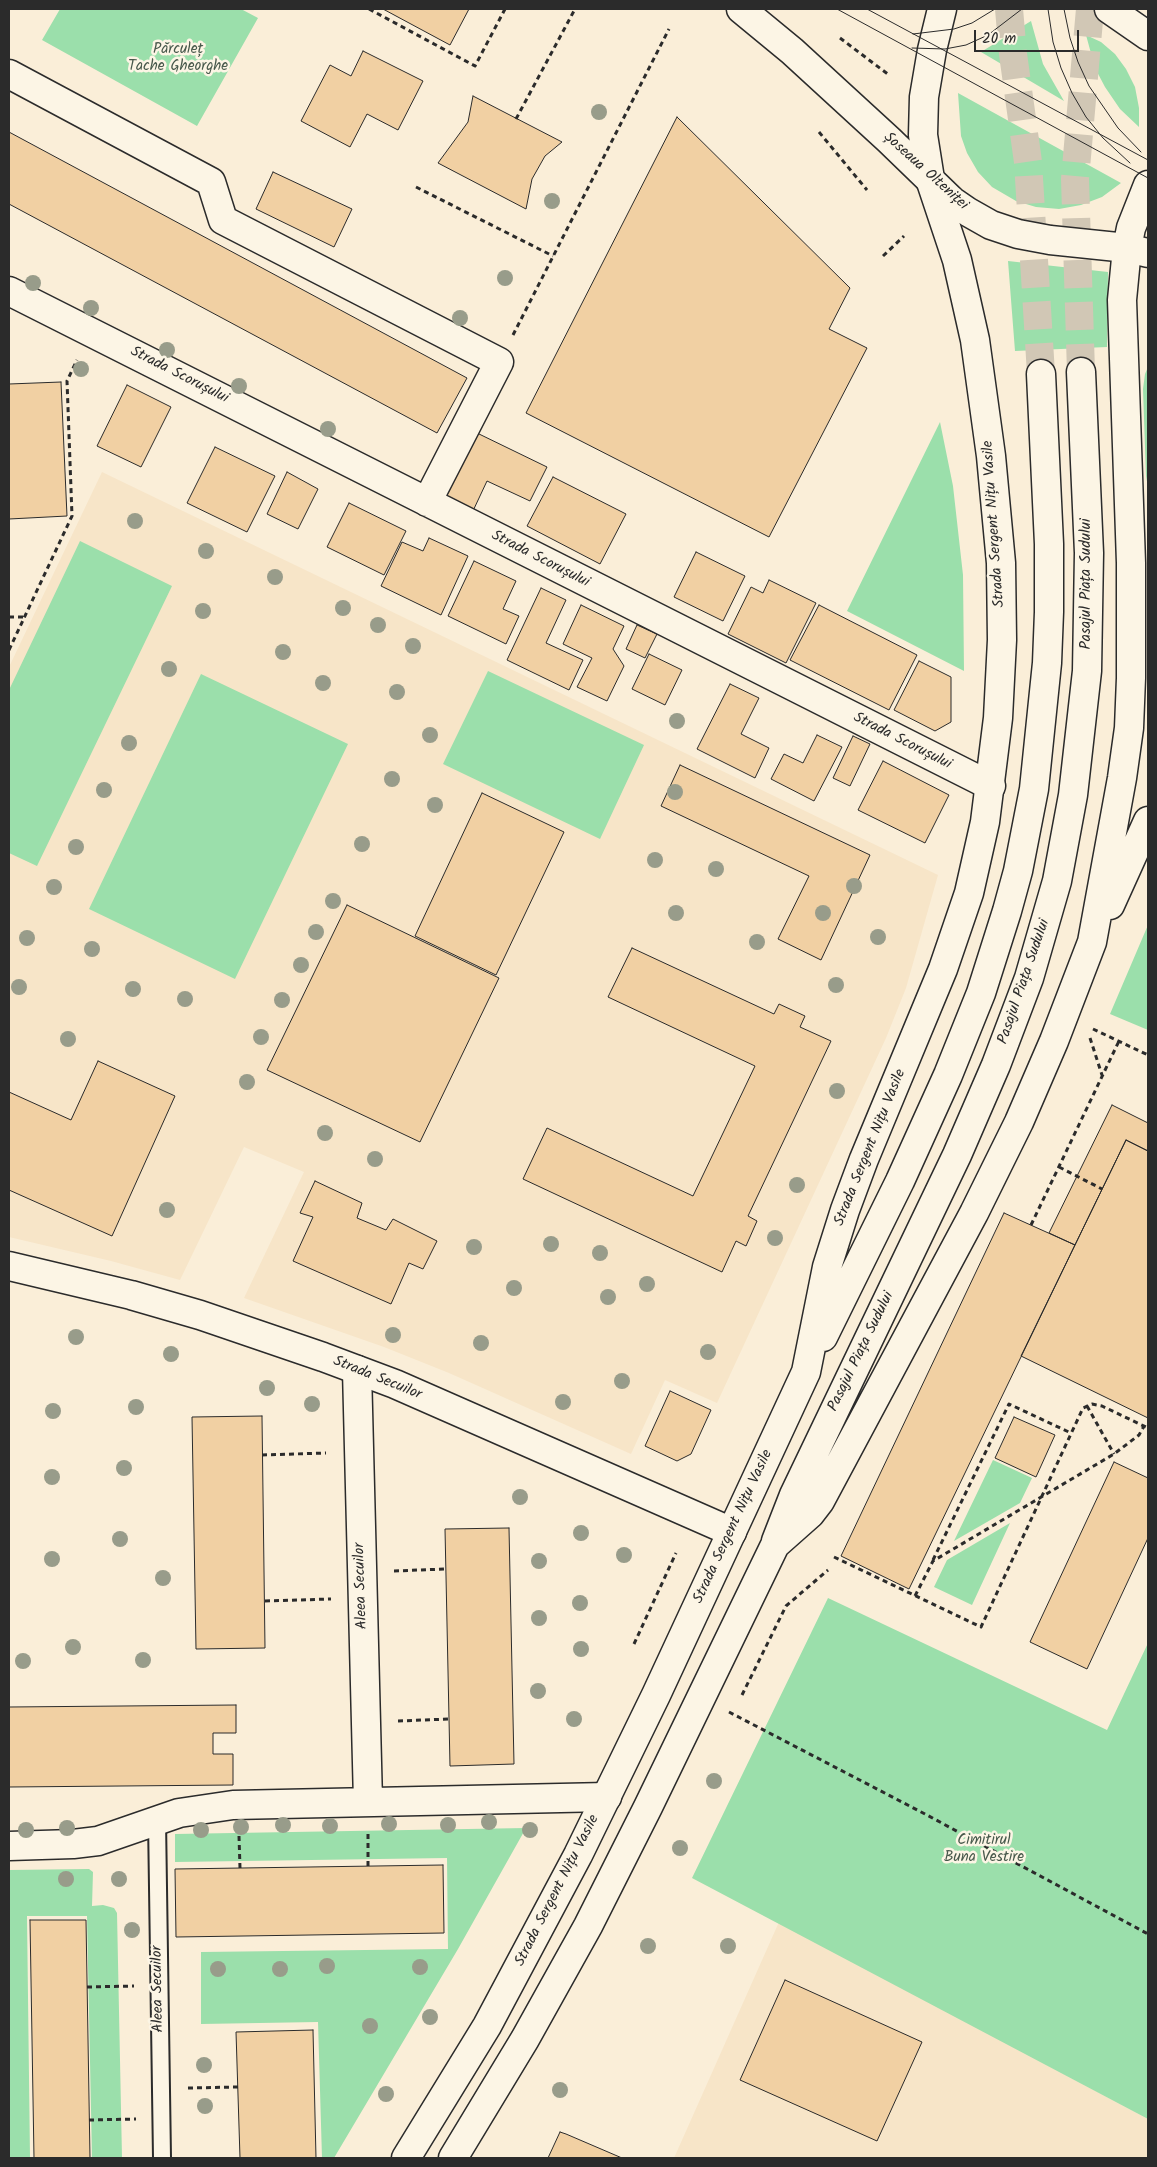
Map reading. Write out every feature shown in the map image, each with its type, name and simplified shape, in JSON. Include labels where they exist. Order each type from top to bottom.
[{"type":"main road","name":"Șoseaua Olteniței","points":[[741,9],[823,79],[952,201],[968,212],[992,225],[1018,234],[1050,240],[1138,250]]},
{"type":"main road","name":"Strada Sergent Nițu Vasile","points":[[406,2158],[505,1993],[551,1908],[607,1797],[806,1372],[828,1267],[845,1210],[864,1159],[929,1004],[956,932],[978,857],[991,786],[998,718],[1002,640],[1001,563],[982,384],[967,298],[957,260],[930,180],[923,135],[924,97],[932,50],[942,9]]},
{"type":"main road","points":[[1109,9],[1148,36]]},
{"type":"main road","points":[[9,74],[211,182],[223,220],[499,362],[427,502]]},
{"type":"main road","points":[[1092,942],[1122,778],[1132,678],[1131,563],[1122,300],[1138,250],[1137,211],[1148,184]]},
{"type":"main road","name":"Strada Scorușului","points":[[9,291],[991,786]]},
{"type":"main road","name":"Pasajul Piața Sudului","points":[[774,1545],[794,1495],[957,1155],[996,1066],[1029,978],[1057,881],[1073,795],[1087,671],[1089,553],[1082,372]]},
{"type":"main road","points":[[806,1372],[900,1181],[948,1075],[987,975],[1018,871],[1034,789],[1047,663],[1050,612],[1049,544],[1041,374]]},
{"type":"main road","points":[[453,2158],[525,2039],[572,1956],[701,1699],[774,1545],[810,1514],[820,1500],[970,1220],[1019,1122],[1054,1042],[1092,942],[1148,821]]},
{"type":"main road","name":"Strada Secuilor","points":[[9,1266],[131,1295],[200,1315],[357,1370],[395,1384],[732,1532]]},
{"type":"main road","name":"Aleea Secuilor","points":[[357,1370],[368,1802]]},
{"type":"main road","points":[[9,1846],[73,1844],[98,1841],[189,1811],[233,1805],[607,1797]]},
{"type":"lane","name":"Aleea Secuilor","points":[[157,1820],[162,2158]]},
{"type":"path","points":[[369,9],[475,66],[505,9]]},
{"type":"path","points":[[516,118],[575,9]]},
{"type":"path","points":[[499,362],[669,29]]},
{"type":"path","points":[[840,38],[889,74]]},
{"type":"path","points":[[819,132],[867,190]]},
{"type":"path","points":[[416,186],[553,256]]},
{"type":"path","points":[[883,256],[904,236]]},
{"type":"path","points":[[9,650],[72,516],[66,381],[91,331]]},
{"type":"path","points":[[9,617],[24,617]]},
{"type":"path","points":[[1086,1026],[1148,1055]]},
{"type":"path","points":[[1088,1033],[1102,1076]]},
{"type":"path","points":[[1031,1225],[1119,1042]]},
{"type":"path","points":[[1059,1167],[1102,1189]]},
{"type":"path","points":[[915,1596],[1009,1404],[1070,1432]]},
{"type":"path","points":[[834,1557],[981,1627],[1080,1413],[1092,1404],[1102,1406],[1148,1428]]},
{"type":"path","points":[[1087,1406],[1114,1454]]},
{"type":"path","points":[[933,1561],[1114,1454],[1139,1436],[1144,1426]]},
{"type":"path","points":[[262,1455],[359,1452]]},
{"type":"path","points":[[634,1644],[676,1553]]},
{"type":"path","points":[[264,1601],[362,1586],[446,1569]]},
{"type":"path","points":[[742,1695],[786,1606],[828,1570]]},
{"type":"path","points":[[701,1699],[781,1738],[1148,1934]]},
{"type":"path","points":[[366,1723],[450,1719]]},
{"type":"path","points":[[87,1987],[159,1986]]},
{"type":"path","points":[[161,2089],[238,2087]]},
{"type":"path","points":[[89,2120],[162,2119]]},
{"type":"shaded area","points":[[102,472],[938,875],[906,988],[886,1038],[717,1403],[665,1380],[631,1454],[449,1373],[384,1347],[244,1298],[304,1172],[244,1147],[180,1280],[111,1261],[9,1237],[9,667]]},
{"type":"shaded area","points":[[779,1922],[1148,2119],[1148,2158],[674,2158]]},
{"type":"green space","name":"Părculeț Tache Gheorghe","points":[[60,9],[241,9],[258,18],[197,126],[42,40]]},
{"type":"green space","points":[[1031,21],[1043,64],[1064,101],[981,52]]},
{"type":"green space","points":[[1086,35],[1101,42],[1115,54],[1126,69],[1135,87],[1139,108],[1139,127],[1120,109],[1105,87],[1095,68]]},
{"type":"green space","points":[[958,93],[1121,183],[1102,197],[1081,205],[1059,209],[1036,207],[1016,201],[992,187],[978,172],[967,153],[961,136]]},
{"type":"green space","points":[[1008,261],[1108,272],[1107,347],[1015,351]]},
{"type":"green space","points":[[1148,367],[1148,487],[1143,389]]},
{"type":"green space","points":[[940,422],[953,486],[963,575],[964,671],[847,611]]},
{"type":"green space","points":[[80,541],[172,586],[37,866],[9,853],[9,690]]},
{"type":"green space","points":[[488,671],[644,745],[600,839],[443,764]]},
{"type":"green space","points":[[201,674],[348,744],[235,979],[89,909]]},
{"type":"green space","points":[[1148,925],[1148,1030],[1110,1014]]},
{"type":"green space","points":[[993,1460],[1032,1478],[1020,1503],[954,1541]]},
{"type":"green space","points":[[1010,1523],[972,1605],[934,1587],[947,1560]]},
{"type":"green space","name":"Cimitirul Buna Vestire","points":[[828,1598],[1107,1730],[1148,1643],[1148,2119],[692,1878]]},
{"type":"green space","points":[[526,1828],[458,1949],[334,2158],[322,2158],[318,2022],[201,2024],[201,1952],[448,1949],[447,1858],[175,1862],[175,1834]]},
{"type":"green space","points":[[89,1869],[93,1872],[92,1906],[103,1905],[114,1908],[117,1913],[122,2158],[92,2158],[87,1916],[27,1916],[30,2158],[9,2158],[9,1870]]},
{"type":"building","points":[[383,9],[469,9],[450,45]]},
{"type":"building","points":[[363,51],[423,81],[398,130],[367,114],[350,147],[301,121],[330,65],[351,76]]},
{"type":"building","points":[[473,96],[562,142],[545,156],[532,179],[526,209],[438,163],[468,122]]},
{"type":"building","points":[[677,117],[850,288],[829,329],[867,348],[769,537],[526,413]]},
{"type":"building","points":[[9,132],[467,378],[437,433],[9,204]]},
{"type":"building","points":[[273,172],[352,209],[334,247],[256,209]]},
{"type":"building","points":[[61,382],[67,516],[9,519],[9,384]]},
{"type":"building","points":[[127,385],[171,407],[141,467],[97,446]]},
{"type":"building","points":[[477,433],[547,467],[530,501],[487,481],[472,513],[445,499]]},
{"type":"building","points":[[215,447],[275,476],[247,532],[187,503]]},
{"type":"building","points":[[287,472],[318,489],[298,529],[267,514]]},
{"type":"building","points":[[553,477],[626,514],[600,564],[527,526]]},
{"type":"building","points":[[349,503],[406,531],[384,575],[327,547]]},
{"type":"building","points":[[429,538],[468,556],[441,615],[381,586],[402,542],[423,551]]},
{"type":"building","points":[[696,552],[745,576],[723,621],[674,597]]},
{"type":"building","points":[[474,561],[516,581],[503,609],[519,616],[506,644],[448,616]]},
{"type":"building","points":[[769,580],[816,603],[786,663],[728,634],[751,587],[763,593]]},
{"type":"building","points":[[541,588],[566,600],[546,643],[583,660],[569,690],[507,660]]},
{"type":"building","points":[[581,605],[624,626],[613,649],[624,666],[607,701],[577,687],[592,658],[563,644]]},
{"type":"building","points":[[819,605],[917,655],[889,710],[790,660]]},
{"type":"building","points":[[637,625],[657,634],[645,658],[626,649]]},
{"type":"building","points":[[649,654],[682,670],[665,705],[632,689]]},
{"type":"building","points":[[919,661],[951,677],[951,722],[935,731],[894,710]]},
{"type":"building","points":[[730,684],[759,698],[741,734],[769,748],[755,778],[697,749]]},
{"type":"building","points":[[817,735],[842,747],[814,801],[771,779],[784,754],[803,763]]},
{"type":"building","points":[[853,736],[870,744],[850,786],[833,778]]},
{"type":"building","points":[[883,761],[949,795],[925,843],[858,810]]},
{"type":"building","points":[[680,765],[870,855],[821,960],[778,939],[809,876],[661,806]]},
{"type":"building","points":[[482,793],[564,832],[496,975],[415,936]]},
{"type":"building","points":[[347,905],[499,978],[420,1142],[267,1070]]},
{"type":"building","points":[[632,948],[774,1014],[779,1004],[805,1016],[800,1027],[831,1041],[748,1216],[757,1221],[746,1246],[736,1241],[722,1272],[523,1179],[547,1128],[693,1196],[755,1066],[608,997]]},
{"type":"building","points":[[98,1061],[175,1096],[112,1236],[9,1190],[9,1092],[71,1120]]},
{"type":"building","points":[[1112,1105],[1148,1123],[1148,1151],[1126,1140],[1075,1245],[1049,1233]]},
{"type":"building","points":[[1126,1140],[1148,1151],[1148,1418],[1021,1356]]},
{"type":"building","points":[[315,1181],[362,1203],[357,1218],[386,1230],[393,1219],[437,1241],[423,1269],[409,1263],[391,1304],[293,1261],[313,1217],[300,1213]]},
{"type":"building","points":[[1004,1213],[1075,1245],[909,1589],[841,1556]]},
{"type":"building","points":[[670,1391],[711,1410],[691,1454],[677,1461],[645,1446]]},
{"type":"building","points":[[262,1416],[265,1648],[196,1649],[192,1417]]},
{"type":"building","points":[[1014,1417],[1055,1435],[1036,1477],[995,1458]]},
{"type":"building","points":[[1114,1462],[1148,1478],[1148,1538],[1087,1669],[1030,1642]]},
{"type":"building","points":[[509,1528],[514,1764],[450,1766],[445,1529]]},
{"type":"building","points":[[236,1705],[236,1733],[213,1733],[213,1754],[233,1754],[233,1785],[9,1787],[9,1707]]},
{"type":"building","points":[[443,1865],[444,1933],[176,1937],[175,1869]]},
{"type":"building","points":[[30,1920],[86,1920],[90,2158],[34,2158]]},
{"type":"building","points":[[785,1980],[922,2042],[877,2141],[740,2080]]},
{"type":"building","points":[[313,2030],[316,2158],[240,2158],[236,2032]]},
{"type":"building","points":[[560,2132],[566,2134],[622,2158],[548,2158]]},
{"type":"tunnel","points":[[1009,9],[1013,54],[1028,162],[1041,374]]},
{"type":"tunnel","points":[[1081,372],[1075,179],[1090,9]]},
{"type":"tram line","points":[[837,9],[1148,178]]},
{"type":"tram line","points":[[867,9],[1148,160]]},
{"type":"tram line","points":[[913,34],[954,29],[972,23],[995,9]]},
{"type":"tram line","points":[[912,48],[945,49],[966,45],[988,35],[1022,9]]},
{"type":"tram line","points":[[1048,9],[1053,42],[1061,68],[1072,93],[1086,117],[1103,138],[1130,163]]},
{"type":"tram line","points":[[1064,9],[1070,38],[1089,86],[1118,128],[1141,152]]}]
